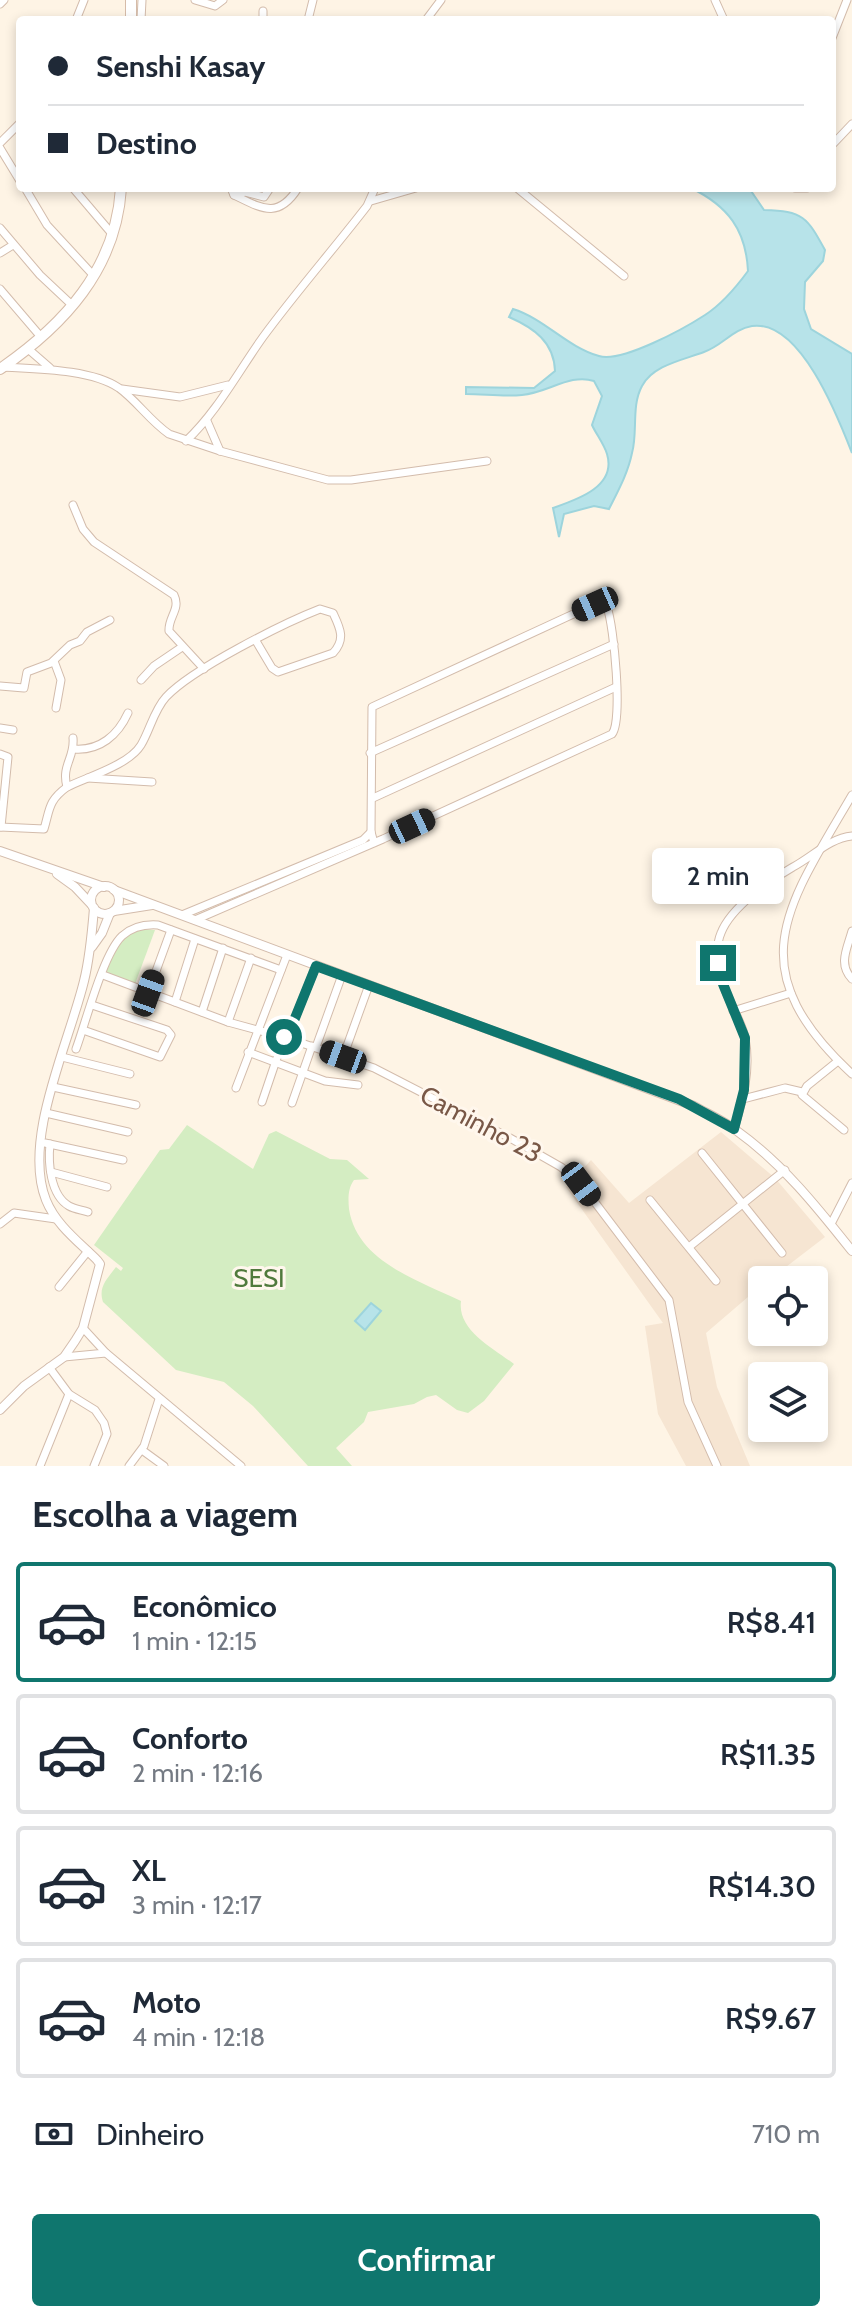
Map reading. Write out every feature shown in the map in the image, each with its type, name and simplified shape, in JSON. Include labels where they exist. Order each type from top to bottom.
[{"type":"main road","points":[[1,368],[41,337],[73,306],[94,276],[113,236],[120,192]]},
{"type":"street","points":[[195,0],[215,6],[223,0]]},
{"type":"street","points":[[836,28],[847,0]]},
{"type":"street","points":[[836,141],[852,124]]},
{"type":"street","points":[[16,128],[0,146],[16,174]]},
{"type":"street","points":[[27,192],[47,225],[94,276]]},
{"type":"street","points":[[76,192],[113,236]]},
{"type":"street","points":[[234,192],[269,210],[289,201],[295,192]]},
{"type":"street","points":[[245,192],[264,197],[267,192]]},
{"type":"street","points":[[186,441],[207,421],[285,308],[371,201],[374,192]]},
{"type":"street","points":[[371,201],[402,192]]},
{"type":"street","points":[[522,192],[624,276]]},
{"type":"street","points":[[0,228],[73,306]]},
{"type":"street","points":[[0,253],[13,245]]},
{"type":"street","points":[[0,289],[41,337]]},
{"type":"street","points":[[27,348],[51,370]]},
{"type":"street","points":[[1,368],[51,370],[101,380],[120,389],[180,397],[229,385]]},
{"type":"street","points":[[120,389],[156,425],[186,441],[328,480],[351,480],[487,461]]},
{"type":"street","points":[[207,421],[220,451]]},
{"type":"street","points":[[73,505],[83,529],[94,542],[174,595],[177,607],[168,626],[169,631],[204,669]]},
{"type":"street","points":[[195,920],[374,843],[612,734],[617,727],[616,687],[614,644],[607,607],[595,604],[377,702],[370,712],[371,832],[374,843]]},
{"type":"street","points":[[0,754],[8,757],[0,827],[44,829],[50,804],[67,787],[137,751],[166,697],[204,669],[256,641],[318,610],[326,609],[333,613],[341,642],[329,656],[278,672],[272,668],[256,641]]},
{"type":"street","points":[[0,686],[23,688],[27,672],[54,661],[87,632],[110,620]]},
{"type":"street","points":[[370,753],[614,644]]},
{"type":"street","points":[[141,680],[154,666],[182,647]]},
{"type":"street","points":[[54,661],[61,680],[56,708]]},
{"type":"street","points":[[373,798],[616,687]]},
{"type":"street","points":[[74,749],[91,747],[113,737],[128,713]]},
{"type":"street","points":[[0,728],[13,730]]},
{"type":"street","points":[[67,787],[64,768],[74,749],[73,738]]},
{"type":"street","points":[[86,778],[152,782]]},
{"type":"street","points":[[852,795],[819,850],[784,930],[783,968],[791,993],[808,1023],[852,1074]]},
{"type":"street","points":[[182,915],[363,840],[371,832]]},
{"type":"street","points":[[734,1129],[746,1076],[745,1038],[718,963],[717,947],[721,931],[733,915],[768,882],[839,839],[852,836]]},
{"type":"street","points":[[0,851],[114,890],[679,1099],[734,1129],[785,1170],[848,1241],[852,1251]]},
{"type":"street","points":[[49,869],[75,887],[103,914],[153,905]]},
{"type":"street","points":[[0,1410],[24,1386],[64,1357],[83,1328],[100,1264],[56,1219],[42,1188],[38,1160],[46,1113],[84,982],[91,947],[94,893],[104,887]]},
{"type":"street","points":[[91,947],[119,901],[114,890]]},
{"type":"street","points":[[215,912],[216,928]]},
{"type":"street","points":[[76,1049],[119,940],[132,929],[149,924],[171,930],[281,970]]},
{"type":"street","points":[[148,993],[171,930]]},
{"type":"street","points":[[852,931],[843,963],[852,979]]},
{"type":"street","points":[[175,1002],[195,939]]},
{"type":"street","points":[[202,1012],[223,948]]},
{"type":"street","points":[[236,1088],[287,955]]},
{"type":"street","points":[[228,1022],[251,958]]},
{"type":"street","points":[[262,1102],[316,966]]},
{"type":"street","name":"Caminho 23","points":[[103,975],[228,1022],[314,1047],[382,1072],[561,1167],[581,1184],[669,1300],[688,1402],[717,1466]]},
{"type":"street","points":[[292,1103],[342,975]]},
{"type":"street","points":[[83,1030],[156,1056],[161,1056],[171,1035],[167,1030],[93,1003],[84,982]]},
{"type":"street","points":[[343,1057],[369,985]]},
{"type":"street","points":[[733,1011],[791,993]]},
{"type":"street","points":[[248,1052],[332,1083],[358,1085]]},
{"type":"street","points":[[62,1057],[130,1074]]},
{"type":"street","points":[[802,1092],[838,1061]]},
{"type":"street","points":[[53,1087],[136,1105]]},
{"type":"street","points":[[743,1099],[785,1088],[802,1092]]},
{"type":"street","points":[[802,1092],[804,1098],[844,1130]]},
{"type":"street","points":[[46,1113],[128,1132]]},
{"type":"street","points":[[39,1141],[123,1160]]},
{"type":"street","points":[[50,1144],[51,1172],[64,1202],[88,1212]]},
{"type":"street","points":[[702,1153],[782,1253]]},
{"type":"street","points":[[689,1247],[785,1170]]},
{"type":"street","points":[[51,1172],[107,1187]]},
{"type":"street","points":[[831,1224],[852,1183]]},
{"type":"street","points":[[650,1200],[716,1281]]},
{"type":"street","points":[[0,1224],[14,1213],[56,1219]]},
{"type":"street","points":[[59,1287],[88,1251]]},
{"type":"street","points":[[83,1328],[106,1353],[241,1466]]},
{"type":"street","points":[[64,1357],[106,1353]]},
{"type":"street","points":[[49,1367],[69,1394],[95,1410],[107,1428],[106,1439],[94,1466]]},
{"type":"street","points":[[40,1466],[69,1394]]},
{"type":"street","points":[[129,1466],[142,1450],[159,1399]]},
{"type":"street","points":[[142,1450],[164,1466]]},
{"type":"shaded area","points":[[721,1132],[775,1178],[825,1237],[787,1266],[748,1266],[748,1297],[706,1333],[717,1387],[750,1466],[686,1466],[658,1414],[645,1326],[663,1323],[566,1187],[591,1160],[629,1203]]},
{"type":"green space","points":[[141,929],[155,930],[135,984],[106,974],[117,946]]},
{"type":"green space","name":"SESI","points":[[187,1125],[253,1169],[269,1134],[276,1131],[330,1159],[347,1160],[369,1179],[354,1180],[349,1197],[354,1227],[364,1243],[393,1267],[461,1301],[461,1311],[470,1329],[514,1364],[484,1401],[468,1413],[457,1410],[436,1395],[414,1404],[368,1412],[364,1422],[336,1448],[352,1466],[308,1466],[253,1406],[224,1382],[176,1370],[103,1302],[104,1283],[116,1267],[121,1271],[123,1268],[94,1245],[160,1150],[169,1149]]},
{"type":"water","points":[[698,192],[752,192],[764,210],[796,214],[808,223],[819,239],[825,250],[823,261],[805,282],[804,309],[811,329],[852,354],[852,453],[827,395],[801,354],[786,338],[770,328],[745,328],[710,349],[669,364],[647,379],[637,402],[630,460],[609,509],[594,506],[564,514],[559,537],[553,508],[583,496],[606,475],[606,450],[592,425],[602,396],[594,381],[568,381],[515,396],[466,394],[466,387],[534,388],[555,371],[547,344],[527,326],[509,317],[513,309],[535,319],[587,352],[609,357],[637,350],[669,336],[717,306],[748,271],[739,231],[725,211]]},
{"type":"water","points":[[371,1303],[381,1311],[365,1330],[355,1321]]},
{"type":"route","points":[[284,1037],[287,1038],[316,966],[679,1099],[734,1129],[744,1090],[747,1054],[745,1038],[723,984],[718,963]]}]
